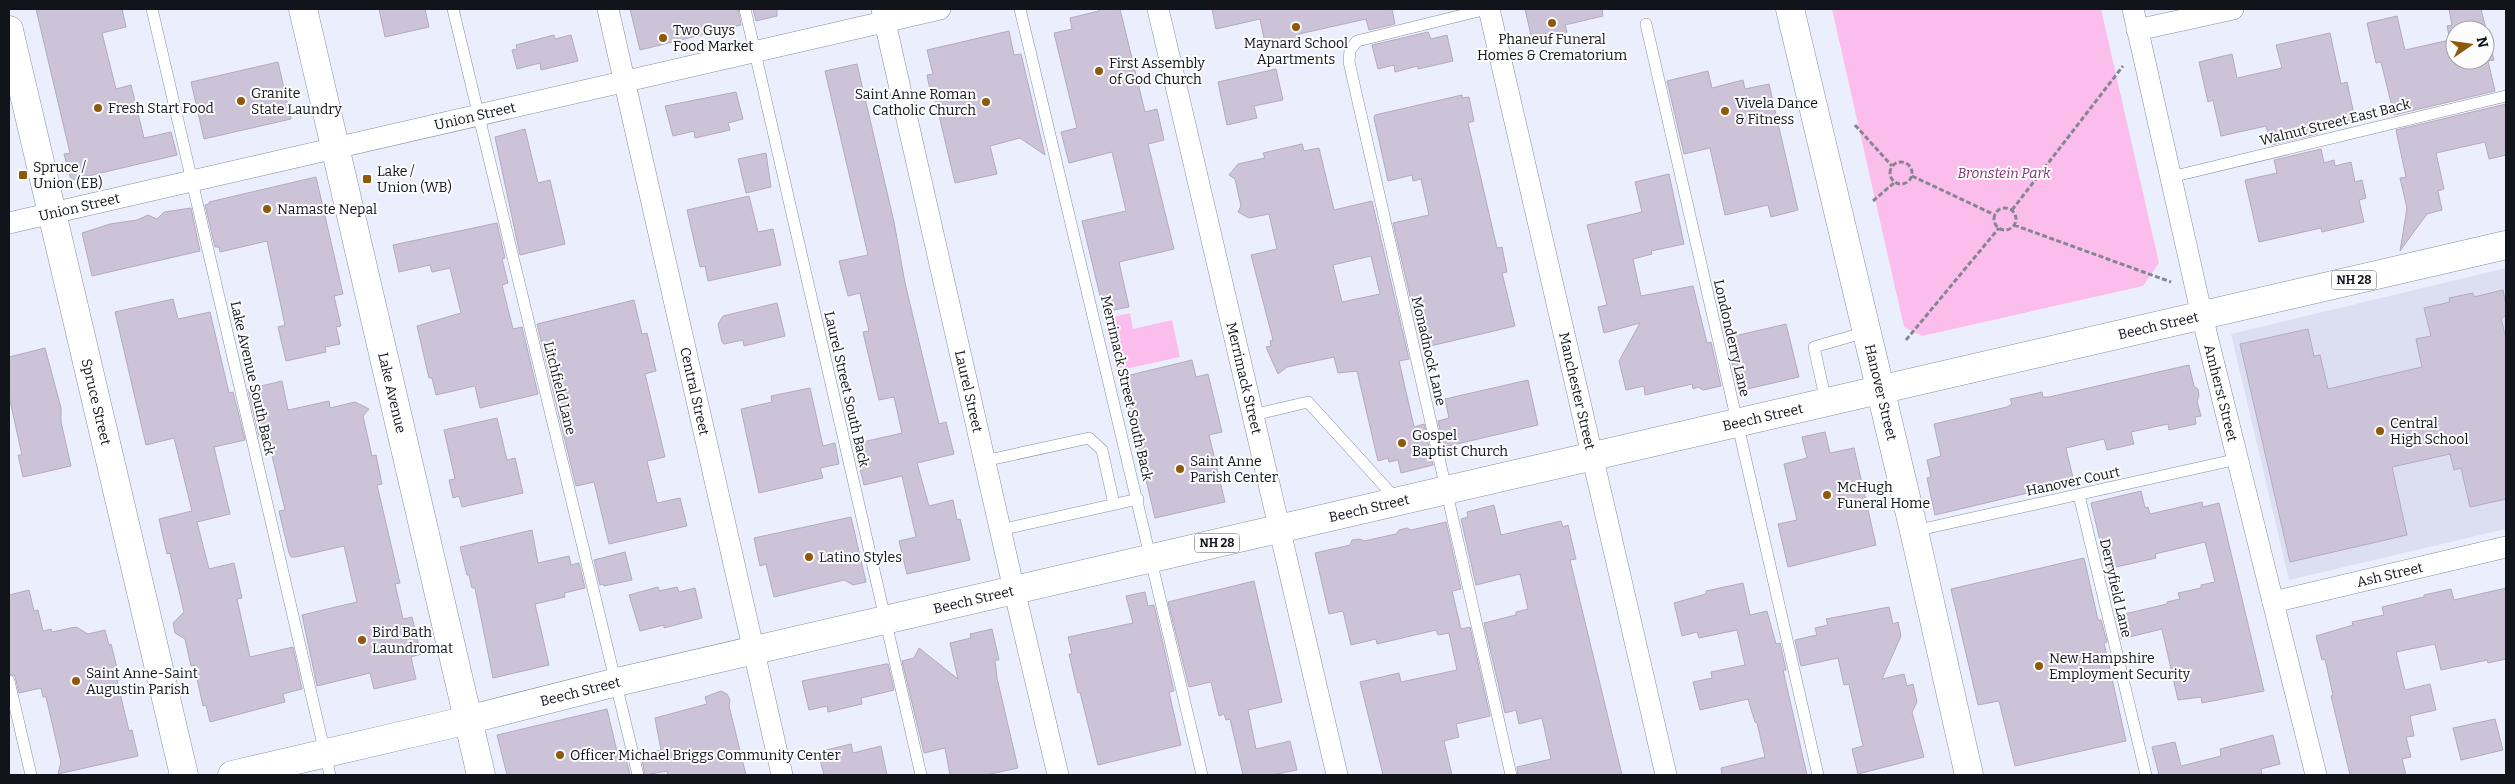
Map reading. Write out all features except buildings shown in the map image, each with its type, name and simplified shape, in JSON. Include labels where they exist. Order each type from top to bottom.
[{"type":"main road","name":"Lake Avenue","points":[[303,9],[481,775]]},
{"type":"main road","name":"Hanover Street","points":[[1790,9],[1914,531],[1968,775]]},
{"type":"main road","name":"Spruce Street","points":[[9,30],[184,775]]},
{"type":"main road","name":"Beech Street","points":[[232,775],[327,764],[468,720],[617,682],[2506,245]]},
{"type":"street","name":"Central Street","points":[[608,9],[782,775]]},
{"type":"street","name":"Union Street","points":[[9,224],[755,52],[883,15],[940,9]]},
{"type":"street","name":"Merrimack Street","points":[[1158,9],[1337,775]]},
{"type":"street","name":"Manchester Street","points":[[1488,9],[1666,775]]},
{"type":"street","name":"Amherst Street","points":[[2132,9],[2202,316],[2316,775]]},
{"type":"street","points":[[2137,30],[2233,9]]},
{"type":"street","name":"Laurel Street","points":[[883,15],[984,461],[1058,775]]},
{"type":"street","name":"Ash Street","points":[[2273,602],[2506,548]]},
{"type":"lane","name":"Lake Avenue South Back","points":[[152,9],[327,764]]},
{"type":"lane","name":"Litchfield Lane","points":[[453,9],[477,116],[617,682],[638,775]]},
{"type":"lane","name":"Laurel Street South Back","points":[[745,9],[921,775]]},
{"type":"lane","name":"Merrimack Street South Back","points":[[1020,9],[1138,499],[1202,775]]},
{"type":"lane","name":"Monadnock Lane","points":[[1488,9],[1357,41],[1350,50],[1349,62],[1444,490],[1511,775]]},
{"type":"lane","name":"Londonderry Lane","points":[[1646,24],[1818,775]]},
{"type":"lane","name":"Walnut Street East Back","points":[[2171,178],[2506,96]]},
{"type":"lane","points":[[1826,402],[1814,347],[1866,332]]},
{"type":"lane","points":[[1253,415],[1308,402],[1398,501]]},
{"type":"lane","points":[[984,461],[1089,438],[1102,450],[1114,504]]},
{"type":"lane","name":"Hanover Court","points":[[1914,531],[2238,460]]},
{"type":"lane","name":"Derryfield Lane","points":[[2079,495],[2146,775]]},
{"type":"lane","points":[[1000,530],[1138,499]]},
{"type":"lane","points":[[9,681],[31,775]]},
{"type":"path","points":[[2012,210],[2123,66]]},
{"type":"path","points":[[1855,125],[1892,166],[1891,176],[1895,182]]},
{"type":"path","points":[[1873,201],[1895,182],[1905,183],[1912,176],[1912,169],[1908,164],[1901,162],[1892,166]]},
{"type":"path","points":[[1912,176],[1995,215]]},
{"type":"path","points":[[2002,208],[2012,210],[2016,219],[2014,225],[2005,230],[1999,228],[1995,222],[1995,215],[2002,208]]},
{"type":"path","points":[[2014,225],[2170,282]]},
{"type":"path","points":[[1906,340],[1999,228]]},
{"type":"shaded area","name":"Central High School","points":[[2506,268],[2506,529],[2289,580],[2231,334]]},
{"type":"green space","name":"Bronstein Park","points":[[1832,9],[2101,9],[2159,263],[2143,286],[1922,336],[1904,327]]},
{"type":"green space","points":[[1130,313],[1133,329],[1172,320],[1180,357],[1116,371],[1104,319]]},
{"type":"place","name":"Phaneuf Funeral Homes & Crematorium","points":[[1552,23]]},
{"type":"place","name":"Maynard School Apartments","points":[[1296,27]]},
{"type":"place","name":"Two Guys Food Market","points":[[663,38]]},
{"type":"place","name":"First Assembly of God Church","points":[[1099,71]]},
{"type":"place","name":"Granite State Laundry","points":[[241,101]]},
{"type":"place","name":"Saint Anne Roman Catholic Church","points":[[986,102]]},
{"type":"place","name":"Fresh Start Food","points":[[98,108]]},
{"type":"place","name":"Vivela Dance & Fitness","points":[[1725,111]]},
{"type":"place","name":"Spruce / Union (EB)","points":[[23,175]]},
{"type":"place","name":"Lake / Union (WB)","points":[[367,179]]},
{"type":"place","name":"Namaste Nepal","points":[[267,209]]},
{"type":"place","name":"Central High School","points":[[2380,431]]},
{"type":"place","name":"Gospel Baptist Church","points":[[1402,443]]},
{"type":"place","name":"Saint Anne Parish Center","points":[[1180,469]]},
{"type":"place","name":"McHugh Funeral Home","points":[[1827,495]]},
{"type":"place","name":"Latino Styles","points":[[809,557]]},
{"type":"place","name":"Bird Bath Laundromat","points":[[362,640]]},
{"type":"place","name":"New Hampshire Employment Security","points":[[2039,666]]},
{"type":"place","name":"Saint Anne-Saint Augustin Parish","points":[[76,681]]},
{"type":"place","name":"Officer Michael Briggs Community Center","points":[[560,755]]}]
